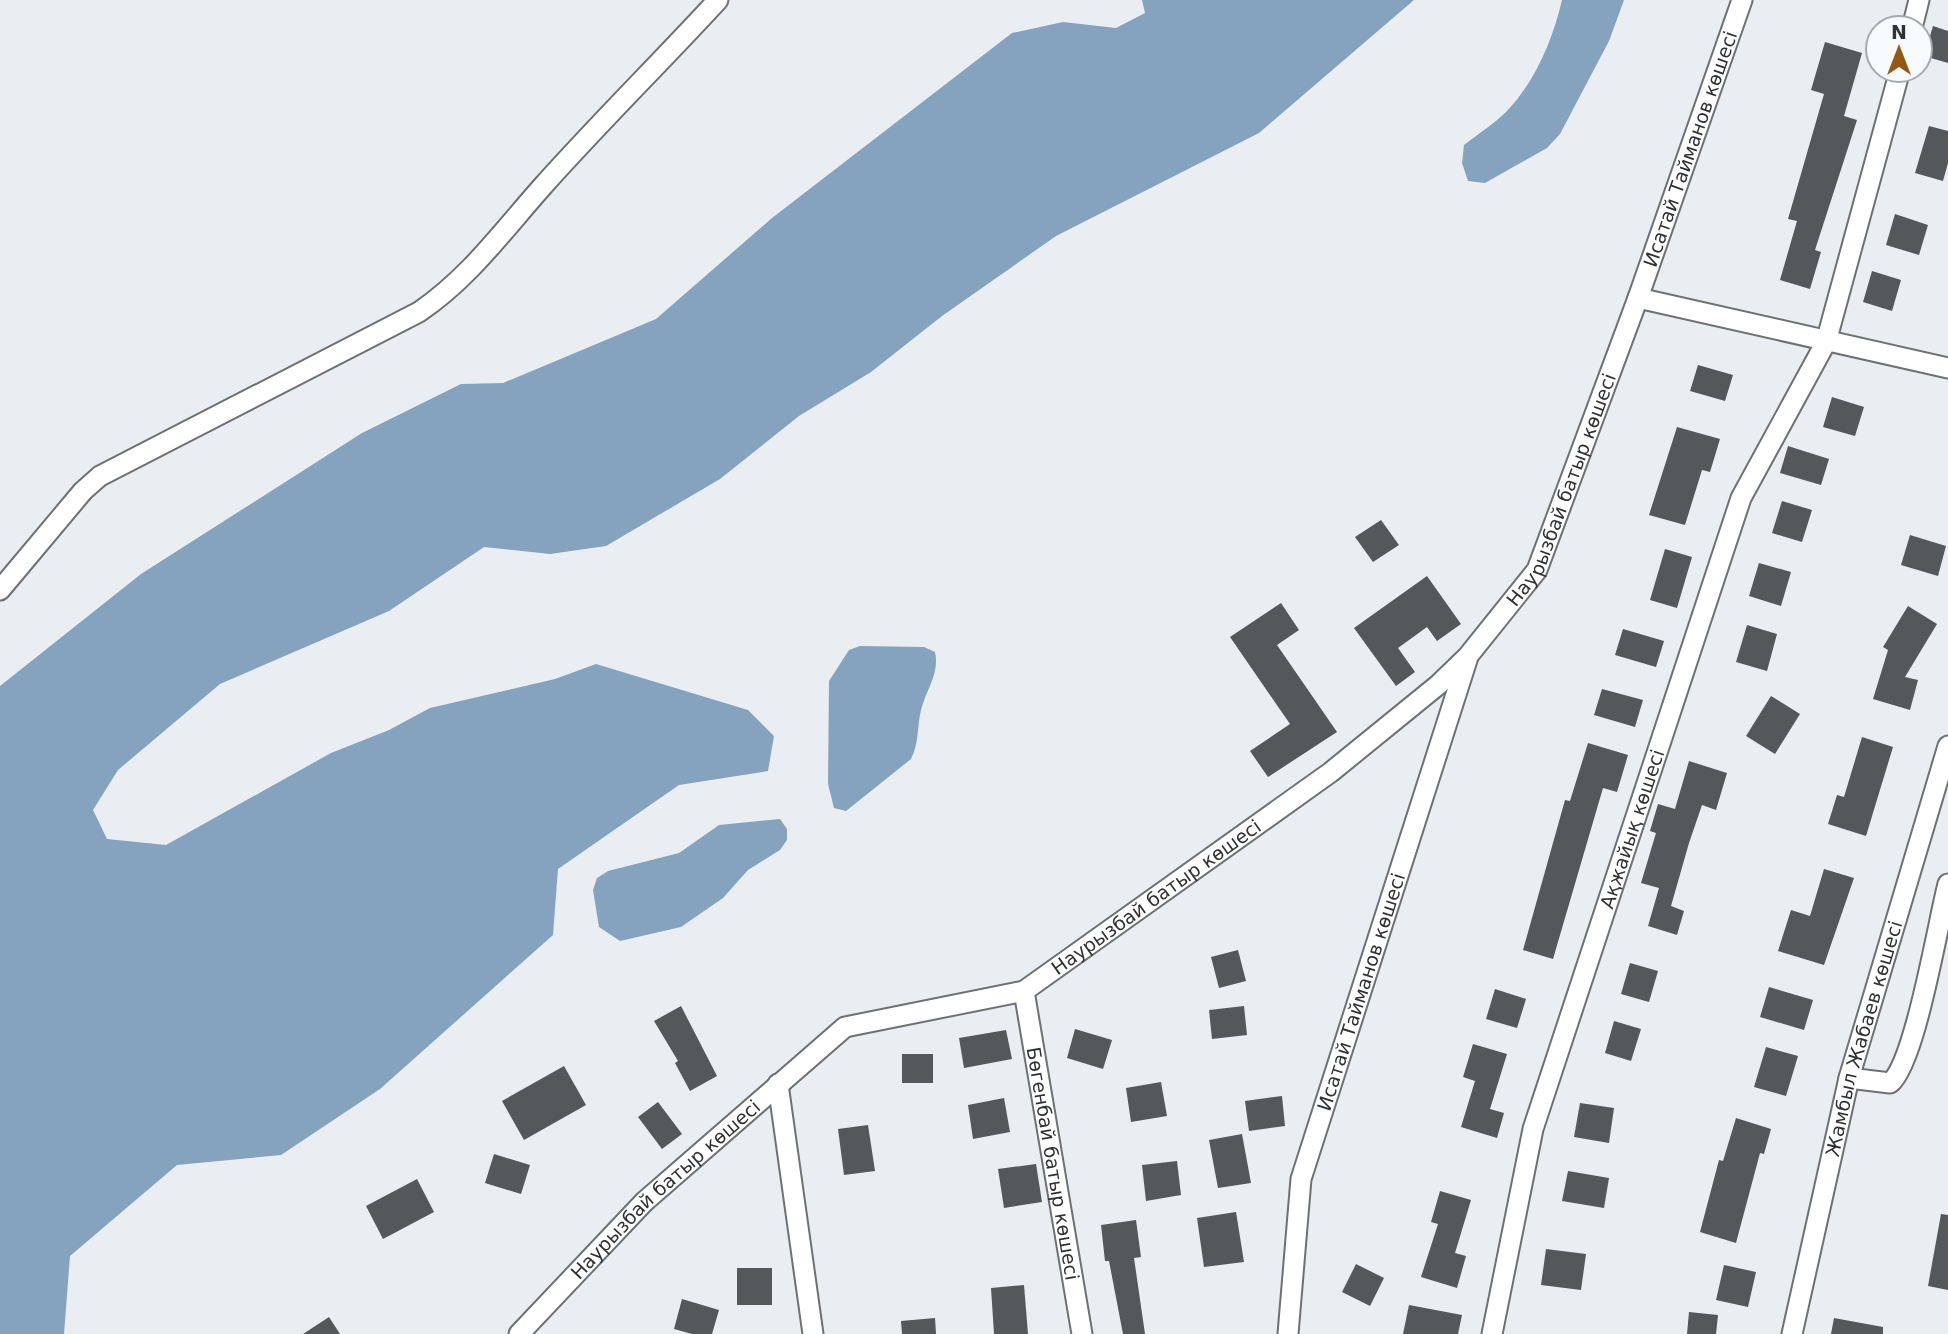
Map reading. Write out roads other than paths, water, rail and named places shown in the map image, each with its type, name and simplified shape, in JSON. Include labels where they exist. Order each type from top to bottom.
[{"type":"street","points":[[0,590],[83,491],[100,476],[419,313],[447,293],[484,258],[542,187],[718,0]]},
{"type":"street","name":"Исатай Тайманов көшесі","points":[[1638,298],[1742,0]]},
{"type":"street","name":"Ақжайық көшесі","points":[[1492,1334],[1533,1129],[1741,498],[1826,342],[1896,84]]},
{"type":"street","points":[[1638,298],[1948,368]]},
{"type":"street","name":"Наурызбай батыр көшесі","points":[[522,1333],[644,1202],[845,1027],[1024,992],[1331,772],[1438,685],[1468,656],[1537,570],[1638,298]]},
{"type":"street","name":"Исатай Тайманов көшесі","points":[[1288,1334],[1301,1179],[1468,656]]},
{"type":"street","name":"Жамбыл Жабаев көшесі","points":[[1792,1334],[1849,1078],[1948,746]]},
{"type":"street","points":[[1849,1078],[1890,1083],[1898,1077],[1911,1043],[1948,884]]},
{"type":"street","name":"Бөгенбай батыр көшесі","points":[[1024,992],[1082,1334]]},
{"type":"street","points":[[778,1084],[814,1334]]},
{"type":"water","points":[[1142,0],[1414,0],[1259,133],[1056,236],[942,316],[871,372],[799,416],[720,479],[606,546],[550,554],[484,547],[389,611],[220,684],[118,770],[93,810],[107,839],[166,845],[331,753],[389,730],[430,708],[555,679],[596,664],[748,710],[774,736],[768,771],[679,785],[558,869],[553,935],[380,1089],[281,1155],[177,1165],[70,1256],[64,1334],[0,1334],[0,686],[141,574],[362,433],[461,384],[503,383],[656,319],[772,218],[1012,33],[1063,22],[1116,28],[1145,13]]},
{"type":"water","points":[[1562,0],[1624,0],[1609,41],[1560,134],[1547,148],[1485,183],[1468,181],[1462,163],[1464,145],[1502,116],[1526,87],[1548,45]]},
{"type":"water","points":[[860,646],[924,647],[935,652],[936,667],[921,710],[917,741],[911,759],[846,811],[834,808],[828,784],[829,681],[849,650]]},
{"type":"water","points":[[780,819],[787,829],[787,840],[780,850],[748,870],[723,898],[681,927],[620,941],[599,927],[593,890],[597,878],[608,871],[679,853],[719,825]]}]
